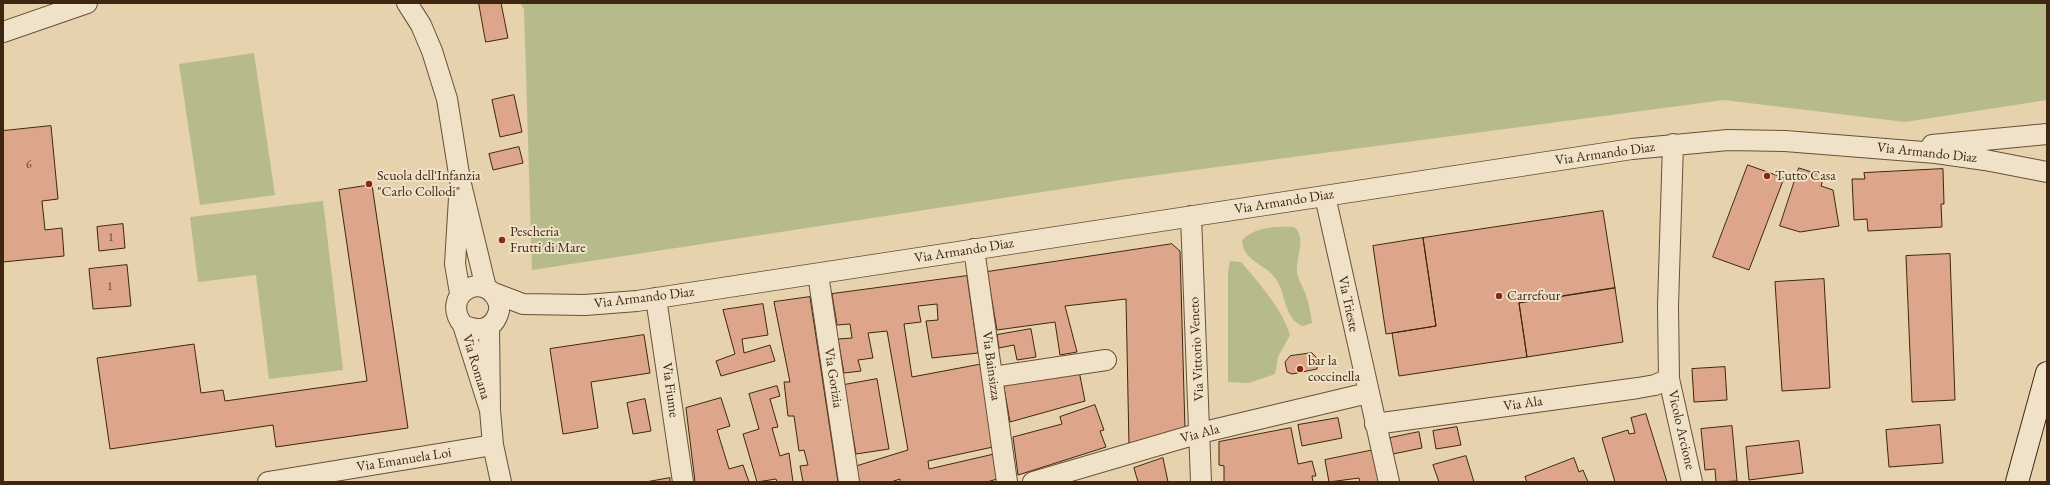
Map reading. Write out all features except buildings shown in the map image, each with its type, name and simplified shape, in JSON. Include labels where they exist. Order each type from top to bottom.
[{"type":"main road","points":[[2017,482],[2047,373]]},
{"type":"street","points":[[3,32],[87,3]]},
{"type":"street","points":[[406,3],[421,25],[442,80],[451,116],[460,180],[490,290],[498,302],[499,311],[492,323]]},
{"type":"street","name":"Via Armando Diaz","points":[[1889,149],[2047,134]]},
{"type":"street","name":"Via Armando Diaz","points":[[490,290],[523,304],[585,305],[656,298],[1673,144],[1728,140],[1771,140],[1889,149],[1985,160],[2047,172]]},
{"type":"street","name":"Vicolo Arcione","points":[[1673,144],[1668,306],[1669,379],[1692,482]]},
{"type":"street","points":[[460,180],[455,264],[460,293],[456,301],[455,310],[457,318],[463,325],[471,329],[481,330],[523,304]]},
{"type":"street","name":"Via Trieste","points":[[1325,196],[1389,482]]},
{"type":"street","name":"Via Vittorio Veneto","points":[[1191,216],[1202,482]]},
{"type":"street","name":"Via Bainsizza","points":[[974,249],[1007,482]]},
{"type":"street","name":"Via Gorizia","points":[[818,274],[849,482]]},
{"type":"street","points":[[460,293],[472,287],[490,290]]},
{"type":"street","name":"Via Fiume","points":[[656,298],[683,482]]},
{"type":"street","name":"Via Romana","points":[[492,323],[490,410],[493,445],[501,482]]},
{"type":"street","name":"Via Romana","points":[[463,325],[490,410]]},
{"type":"street","points":[[993,377],[1106,360]]},
{"type":"street","name":"Via Ala","points":[[1375,424],[1638,388],[1655,385],[1669,379]]},
{"type":"street","name":"Via Ala","points":[[1034,482],[1200,433],[1368,393]]},
{"type":"street","name":"Via Emanuela Loi","points":[[268,482],[493,445]]},
{"type":"green space","points":[[520,3],[2047,3],[2047,100],[1905,122],[1724,100],[1127,179],[532,270],[524,9]]},
{"type":"green space","points":[[254,53],[275,195],[200,205],[179,64]]},
{"type":"green space","points":[[323,201],[343,370],[269,379],[256,275],[198,282],[190,217]]},
{"type":"green space","points":[[1294,227],[1300,236],[1297,271],[1299,280],[1306,295],[1312,323],[1303,326],[1292,318],[1276,279],[1266,269],[1250,258],[1243,247],[1242,240],[1253,232],[1266,228]]},
{"type":"green space","points":[[1230,261],[1241,262],[1262,287],[1282,316],[1290,335],[1278,357],[1275,374],[1249,383],[1228,382],[1228,272]]},
{"type":"place","name":"Tutto Casa","points":[[1767,176]]},
{"type":"place","name":"Scuola dell'Infanzia \"Carlo Collodi\"","points":[[369,184]]},
{"type":"place","name":"Pescheria Frutti di Mare","points":[[502,240]]},
{"type":"place","name":"Carrefour","points":[[1499,296]]},
{"type":"place","name":"bar la coccinella","points":[[1300,369]]}]
